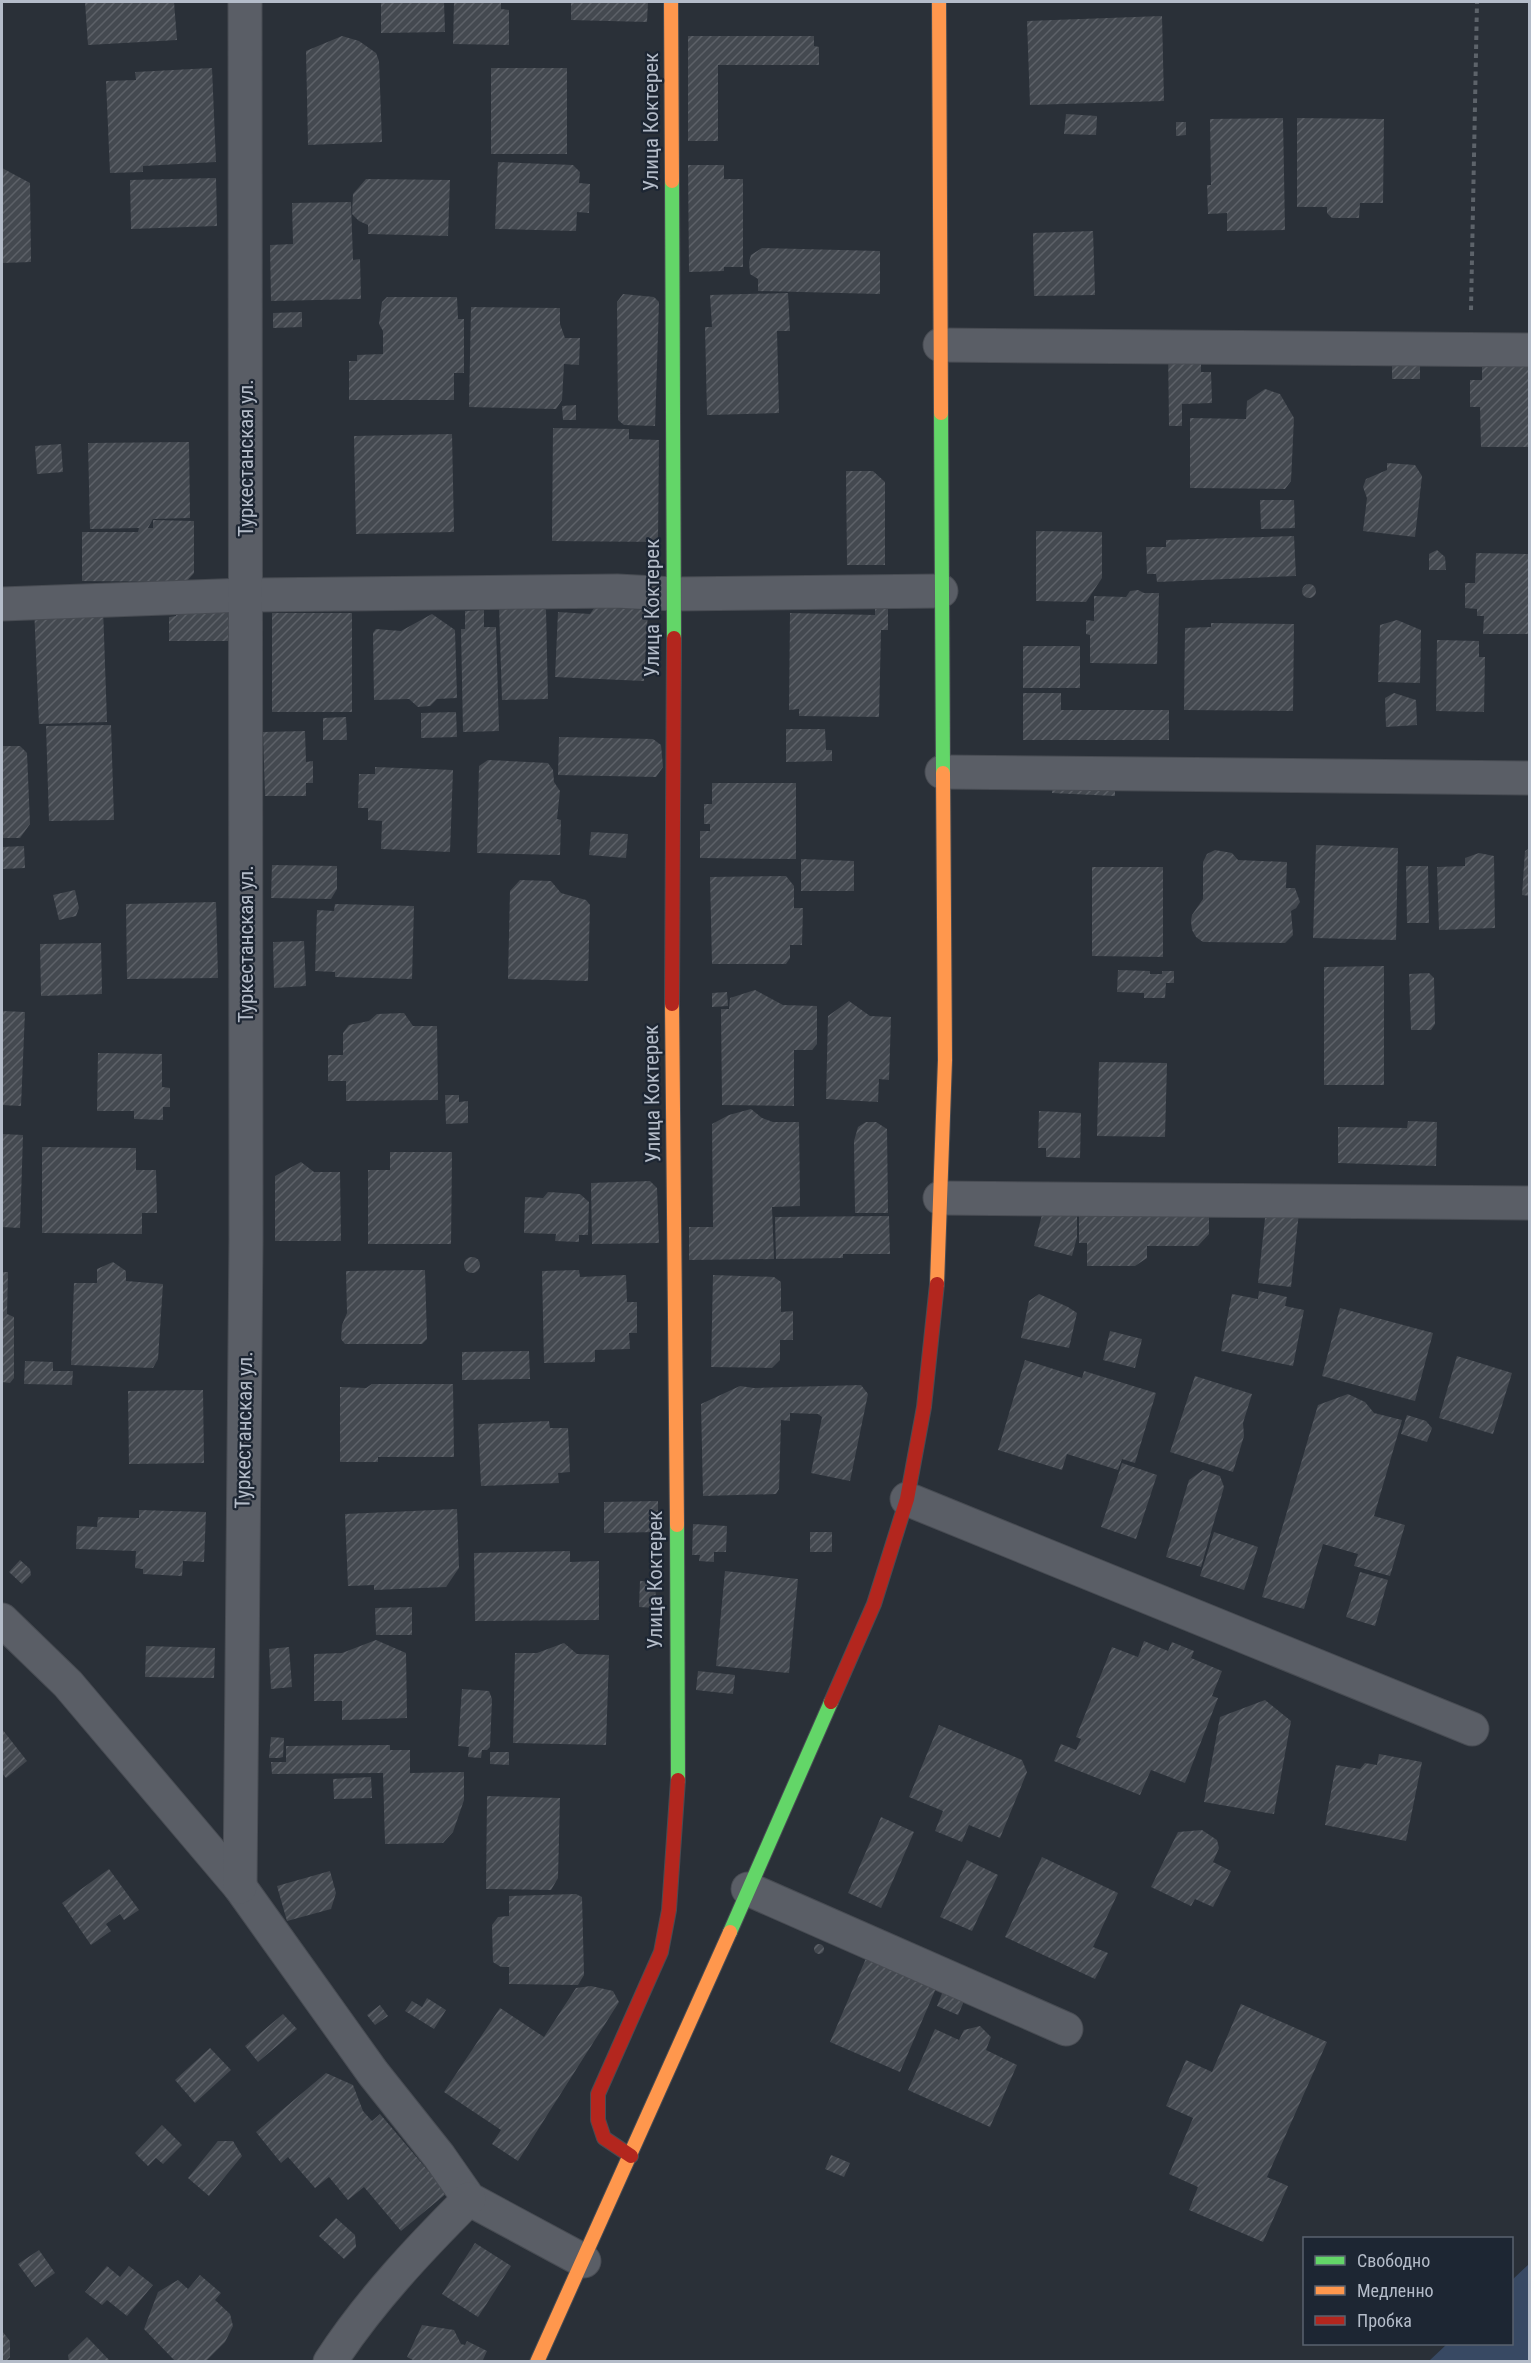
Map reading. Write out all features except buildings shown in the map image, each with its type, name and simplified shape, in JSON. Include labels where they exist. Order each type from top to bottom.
[{"type":"main road","name":"Улица Коктерек","points":[[631,2156],[604,2138],[598,2120],[598,2094],[662,1952],[669,1910],[679,1760],[672,1031],[674,594],[671,2]]},
{"type":"main road","points":[[537,2361],[631,2156],[874,1604],[907,1499],[924,1407],[937,1292],[945,1060],[940,591],[939,2]]},
{"type":"street","name":"Туркестанская ул.","points":[[240,1887],[246,1239],[245,2]]},
{"type":"street","points":[[940,345],[1530,350]]},
{"type":"street","points":[[2,604],[246,595],[605,591],[674,594],[940,591]]},
{"type":"street","points":[[942,772],[1530,778]]},
{"type":"street","points":[[940,1198],[1530,1203]]},
{"type":"street","points":[[907,1499],[1472,1730]]},
{"type":"street","points":[[2,1620],[68,1684],[240,1887],[373,2073],[439,2156],[469,2199],[584,2261]]},
{"type":"street","points":[[748,1889],[1066,2029]]},
{"type":"street","points":[[330,2361],[343,2341],[396,2276],[469,2199]]},
{"type":"path","points":[[1471,349],[1477,2]]},
{"type":"water","points":[[1529,2264],[1529,2361],[1429,2361],[1446,2345],[1513,2345],[1513,2279]]},
{"type":"traffic: fast","points":[[672,181],[674,638]]},
{"type":"traffic: fast","points":[[941,413],[943,773]]},
{"type":"traffic: fast","points":[[677,1525],[678,1780]]},
{"type":"traffic: fast","points":[[730,1932],[831,1702]]},
{"type":"traffic: slow","points":[[671,2],[672,181]]},
{"type":"traffic: slow","points":[[939,2],[941,413]]},
{"type":"traffic: slow","points":[[937,1284],[945,1060],[943,773]]},
{"type":"traffic: slow","points":[[672,1004],[677,1525]]},
{"type":"traffic: slow","points":[[537,2362],[730,1932]]},
{"type":"traffic: jam","points":[[672,1004],[674,638]]},
{"type":"traffic: jam","points":[[831,1702],[874,1604],[907,1499],[924,1407],[937,1284]]},
{"type":"traffic: jam","points":[[631,2156],[604,2138],[598,2120],[598,2094],[661,1952],[669,1910],[678,1780]]}]
